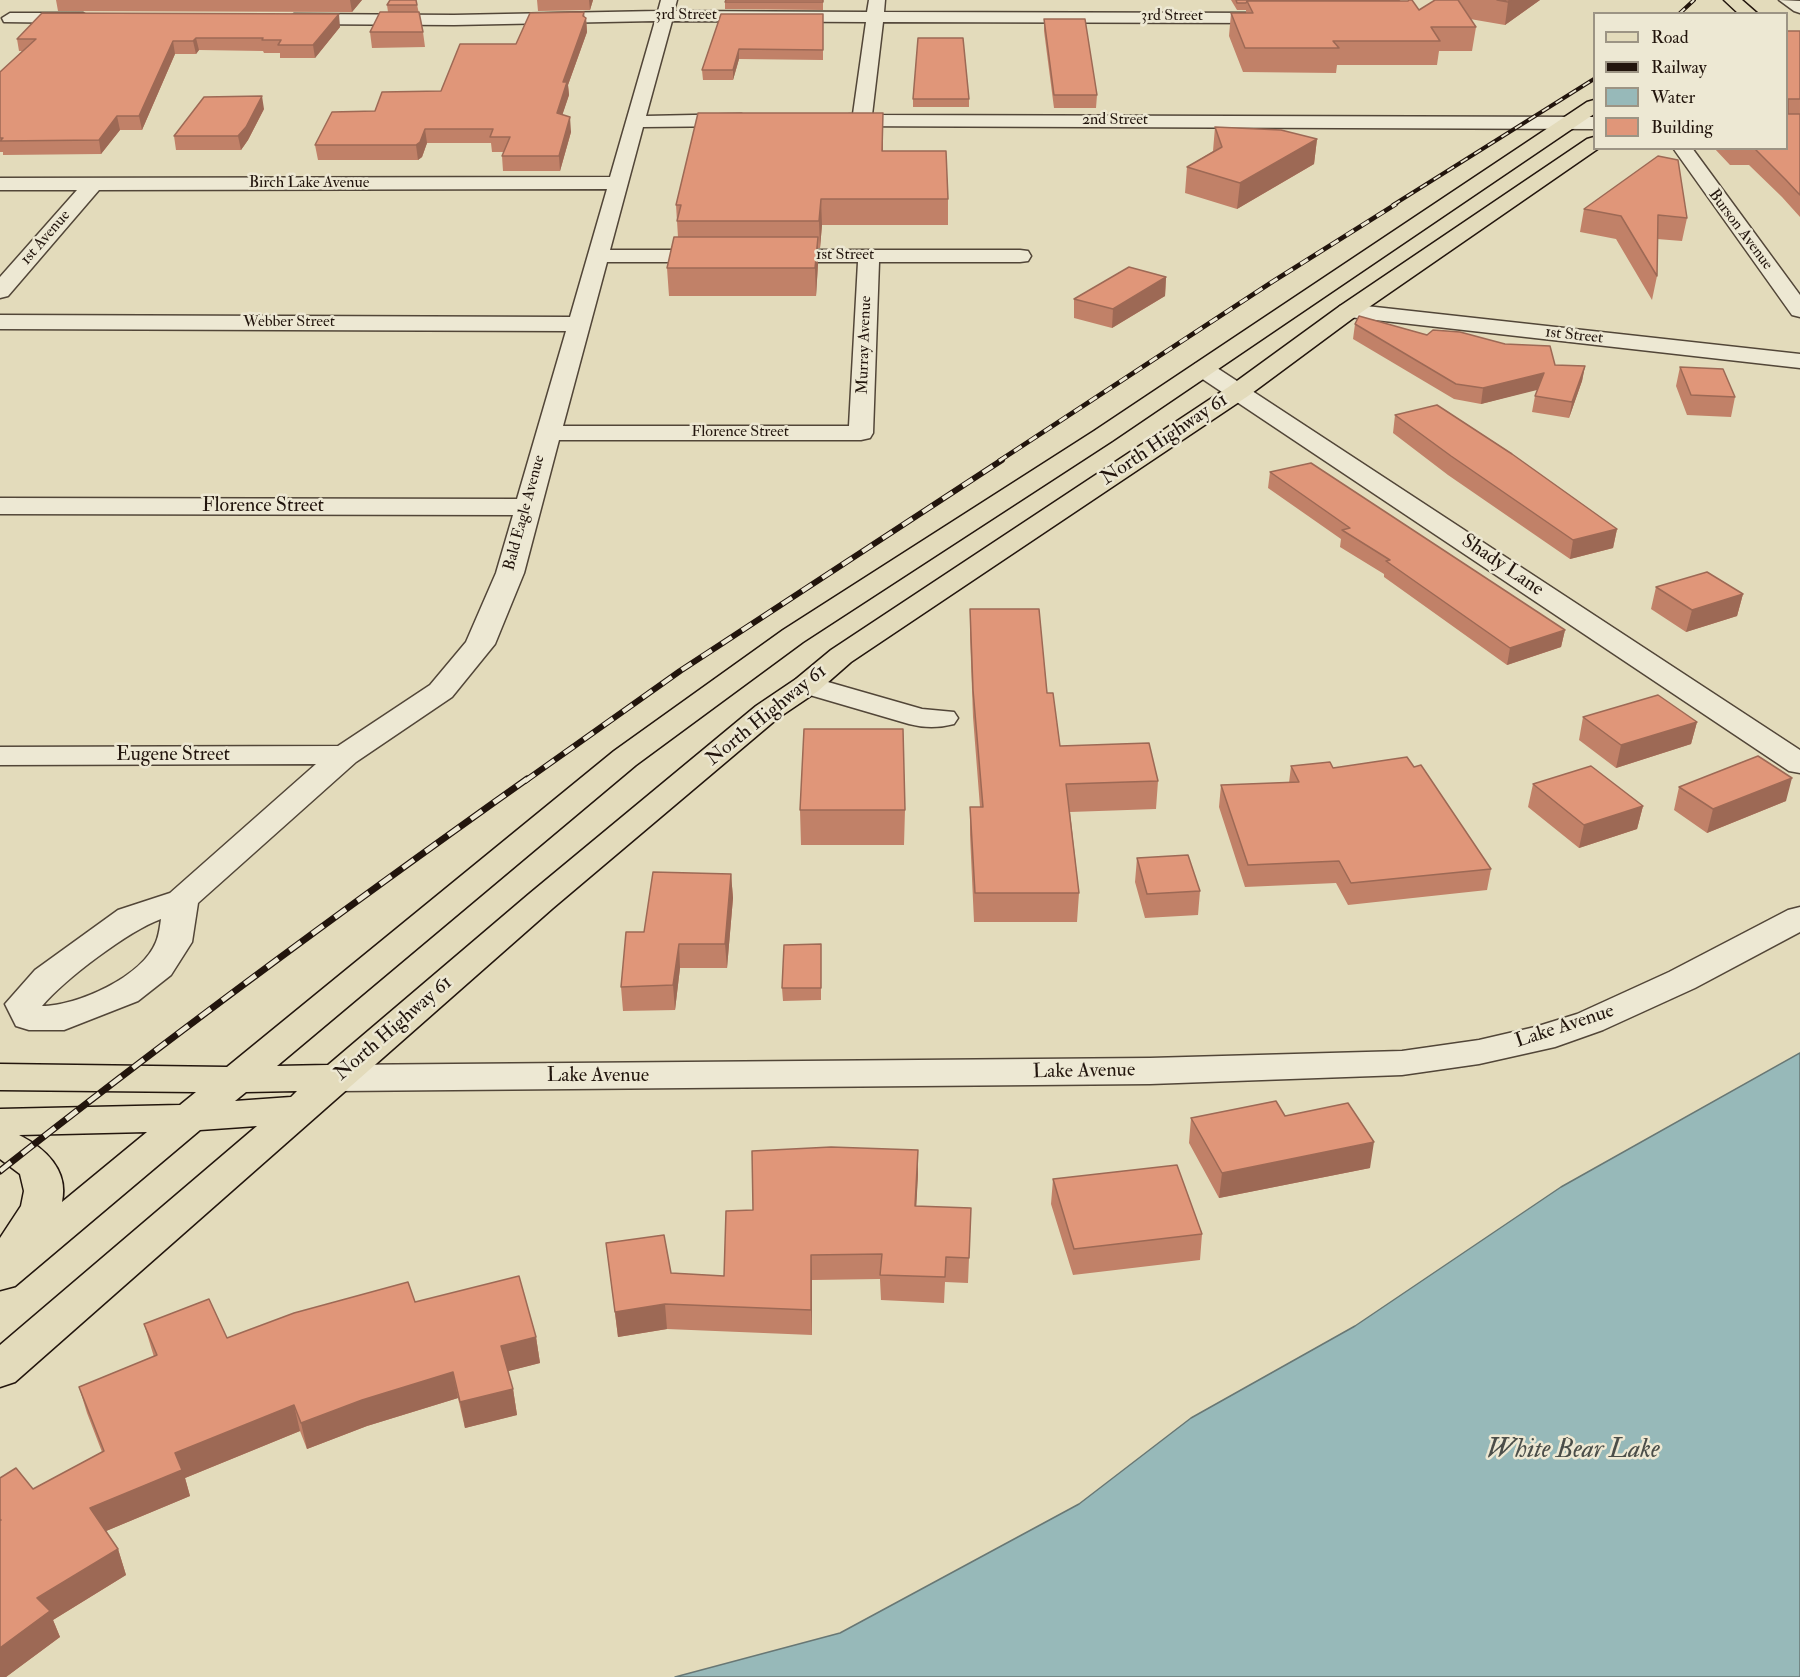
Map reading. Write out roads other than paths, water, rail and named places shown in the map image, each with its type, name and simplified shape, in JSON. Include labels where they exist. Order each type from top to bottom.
[{"type":"main road","points":[[1717,12],[1732,0],[1747,12]]},
{"type":"main road","name":"North Highway 61","points":[[0,1275],[625,758],[708,696],[889,572],[1103,436],[1593,107]]},
{"type":"main road","name":"North Highway 61","points":[[0,1370],[540,901],[680,787],[767,712],[807,685],[841,656],[1239,391],[1347,311],[1593,144]]},
{"type":"main road","points":[[0,1077],[338,1078]]},
{"type":"main road","points":[[0,1122],[191,1118],[301,1109]]},
{"type":"main road","points":[[0,1142],[34,1161],[42,1172],[44,1184],[42,1198],[33,1221],[0,1267]]},
{"type":"street","points":[[5,22],[28,0]]},
{"type":"street","points":[[1173,0],[1177,18]]},
{"type":"street","points":[[1787,0],[1800,8]]},
{"type":"street","name":"3rd Street","points":[[278,19],[666,8],[877,8],[1177,18],[1294,18]]},
{"type":"street","name":"Bald Eagle Avenue","points":[[182,900],[174,942],[158,967],[125,993],[64,1018],[29,1018],[23,1004],[48,978],[130,918],[182,900],[345,755],[441,691],[480,644],[510,573],[526,507],[636,122],[666,8]]},
{"type":"street","points":[[862,120],[877,8]]},
{"type":"street","points":[[5,22],[103,18]]},
{"type":"street","points":[[636,122],[759,120]]},
{"type":"street","name":"2nd Street","points":[[816,120],[1593,123]]},
{"type":"street","name":"Burson Avenue","points":[[1683,150],[1800,310]]},
{"type":"street","name":"Birch Lake Avenue","points":[[0,184],[618,183]]},
{"type":"street","name":"1st Avenue","points":[[0,291],[92,185]]},
{"type":"street","name":"1st Street","points":[[598,256],[1020,256]]},
{"type":"street","name":"Murray Avenue","points":[[861,434],[869,256]]},
{"type":"street","name":"1st Street","points":[[1347,311],[1800,361]]},
{"type":"street","name":"Webber Street","points":[[0,322],[578,324]]},
{"type":"street","name":"Shady Lane","points":[[1203,369],[1800,764]]},
{"type":"street","name":"Florence Street","points":[[547,433],[861,434]]},
{"type":"street","name":"Florence Street","points":[[0,506],[526,507]]},
{"type":"street","points":[[807,685],[920,718],[943,718]]},
{"type":"street","name":"Eugene Street","points":[[0,756],[345,755]]},
{"type":"street","name":"Lake Avenue","points":[[338,1078],[1150,1071],[1402,1063],[1489,1050],[1542,1038],[1590,1023],[1682,980],[1800,918]]},
{"type":"water","name":"White Bear Lake","points":[[1800,1053],[1800,1677],[675,1677],[840,1633],[1079,1504],[1191,1418],[1355,1326],[1561,1187]]},
{"type":"railway","points":[[1681,12],[1694,0]]},
{"type":"railway","points":[[1393,205],[1593,80]]},
{"type":"railway","points":[[999,461],[1272,282],[1396,204]]},
{"type":"railway","points":[[525,781],[680,671],[1002,460]]},
{"type":"railway","points":[[0,1171],[261,972],[527,779]]}]
